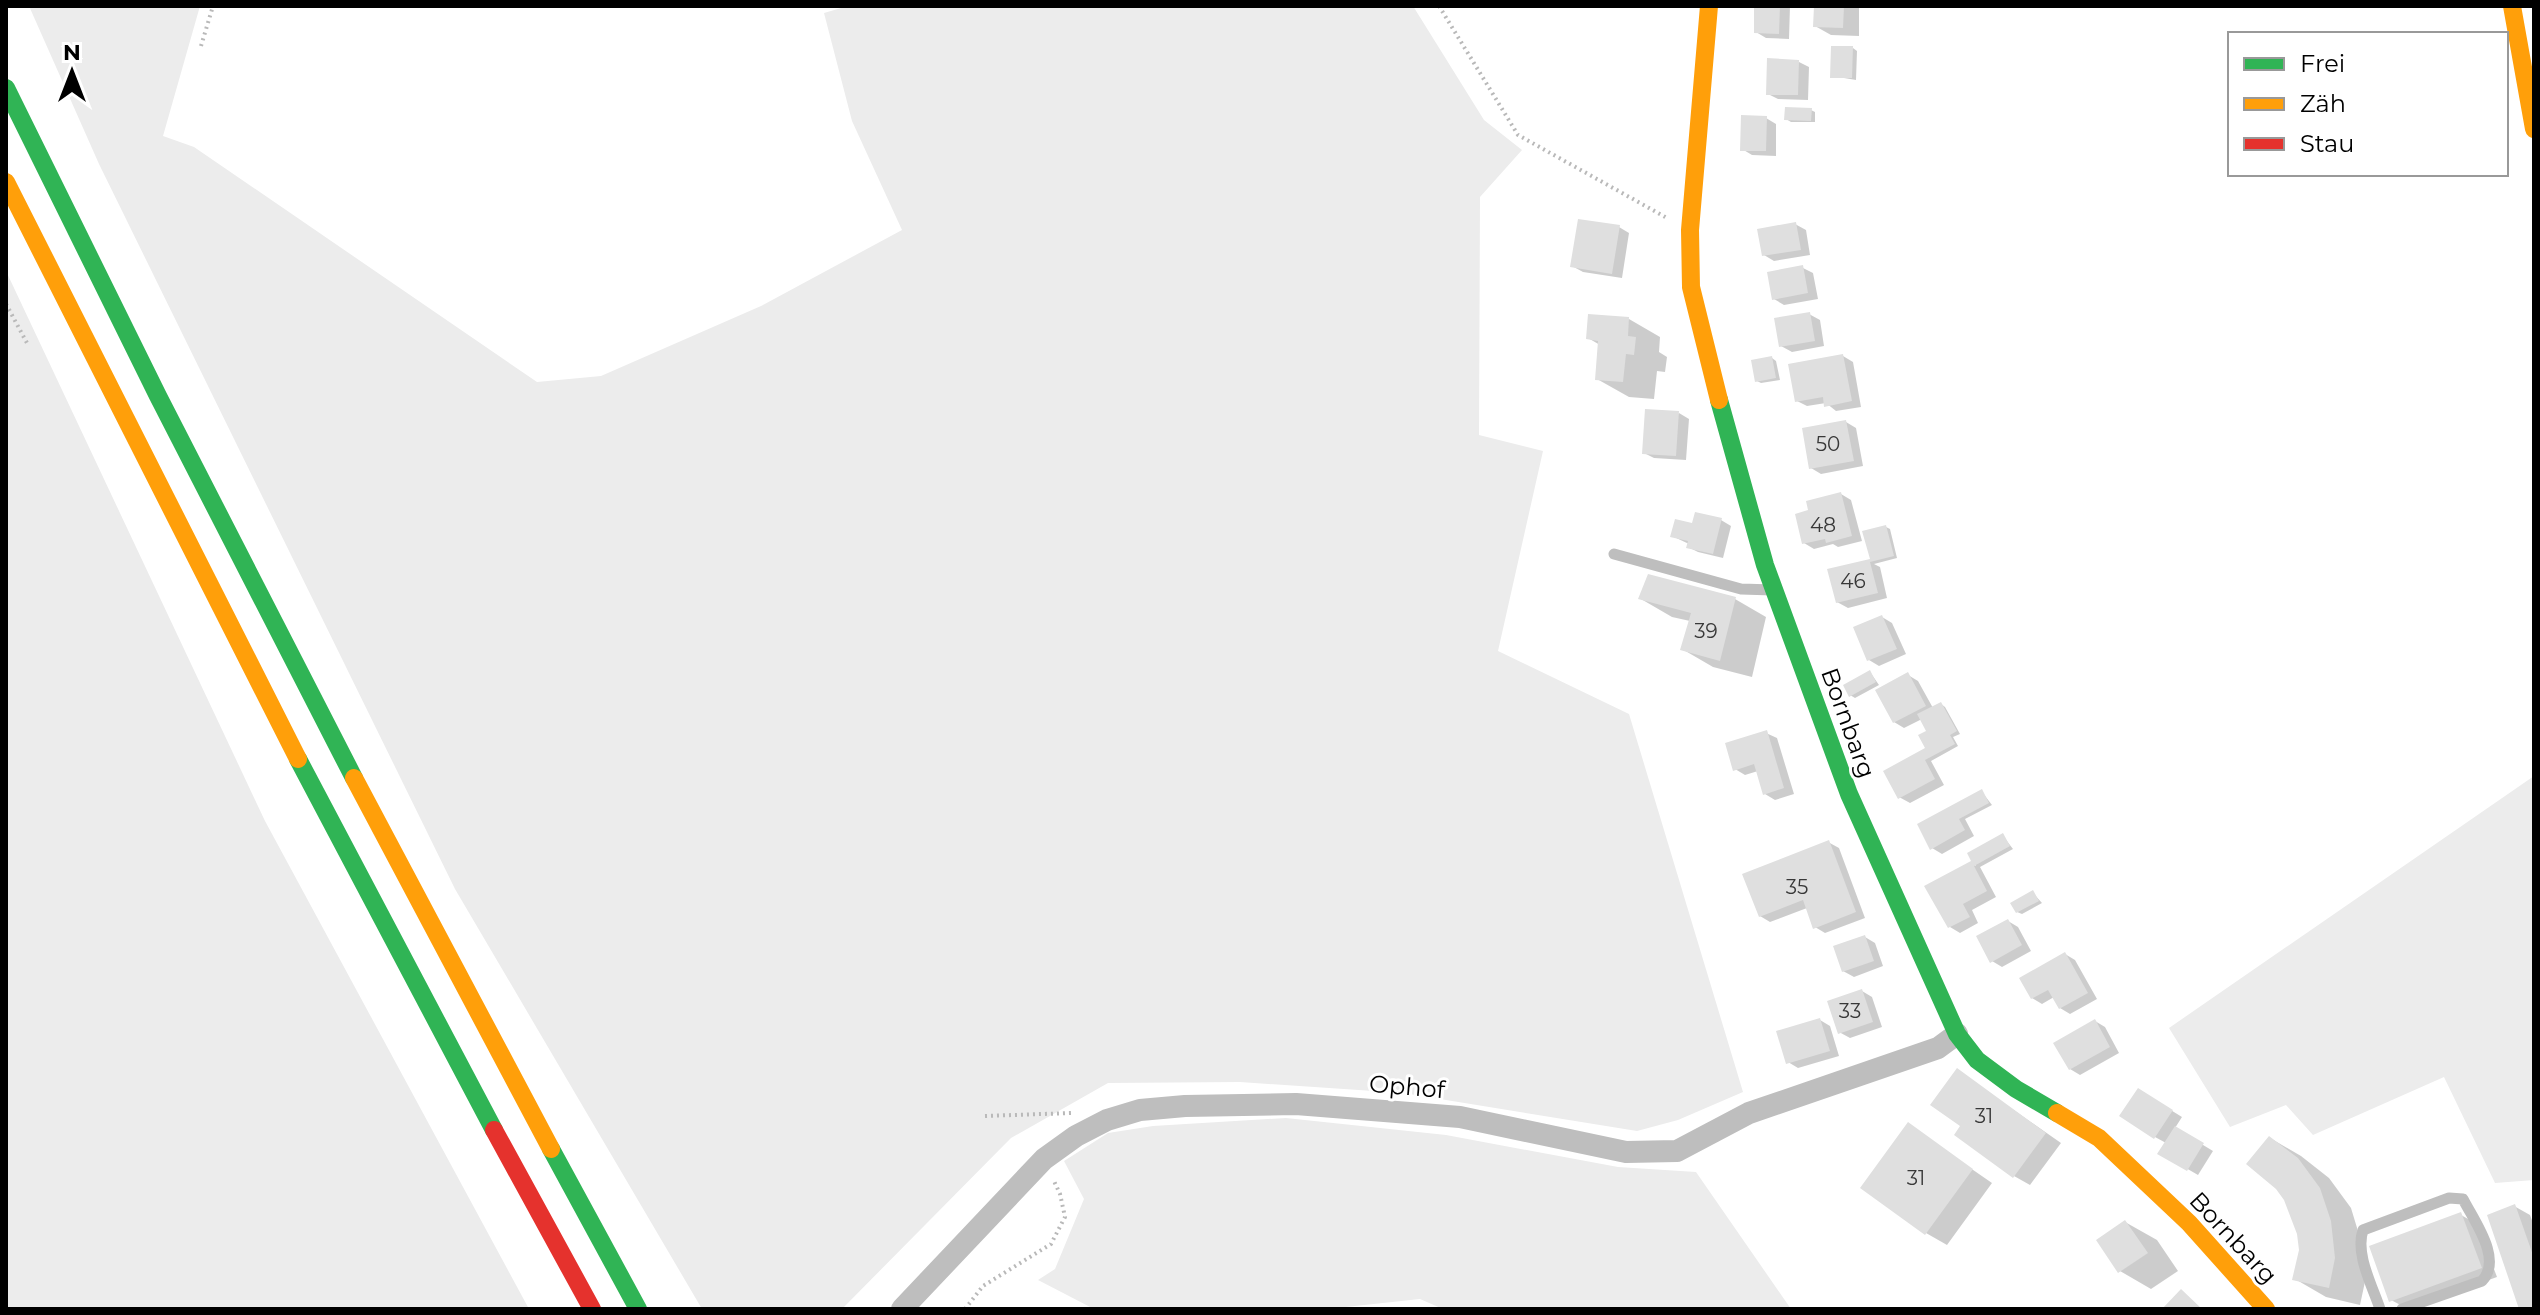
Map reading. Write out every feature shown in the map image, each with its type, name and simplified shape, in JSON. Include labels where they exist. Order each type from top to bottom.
[{"type":"main road","name":"Bornbarg","points":[[1709,6],[1690,230],[1691,287],[1706,356],[1774,590],[1849,794],[1957,1034],[1977,1060],[2016,1089],[2099,1138],[2189,1223],[2266,1309]]},
{"type":"main road","points":[[2512,6],[2534,129]]},
{"type":"main road","points":[[6,88],[353,780],[638,1309]]},
{"type":"main road","points":[[6,182],[303,772],[483,1112],[592,1309]]},
{"type":"street","name":"Ophof","points":[[902,1309],[1044,1159],[1096,1125],[1140,1110],[1296,1104],[1460,1117],[1626,1152],[1677,1151],[1749,1113],[1938,1048],[1957,1034]]},
{"type":"lane","points":[[1614,554],[1741,589],[1774,590]]},
{"type":"lane","points":[[2380,1309],[2359,1243],[2363,1230],[2449,1198],[2463,1199],[2488,1251],[2491,1262],[2489,1274],[2482,1281],[2402,1309]]},
{"type":"path","points":[[201,46],[213,6]]},
{"type":"path","points":[[1439,6],[1518,135],[1690,230]]},
{"type":"path","points":[[6,304],[27,343]]},
{"type":"path","points":[[985,1116],[1078,1113]]},
{"type":"path","points":[[965,1309],[983,1286],[1051,1244],[1065,1217],[1060,1194],[1044,1159]]},
{"type":"shaded area","points":[[29,6],[200,6],[163,136],[194,147],[537,382],[601,376],[761,306],[902,230],[852,121],[824,13],[848,6],[1413,6],[1484,120],[1522,150],[1480,197],[1479,435],[1543,451],[1498,651],[1629,714],[1743,1092],[1678,1120],[1637,1131],[1403,1093],[1240,1082],[1108,1083],[1011,1138],[842,1309],[702,1309],[455,889],[99,164]]},
{"type":"shaded area","points":[[6,271],[265,821],[529,1309],[6,1309]]},
{"type":"shaded area","points":[[2534,776],[2534,1180],[2495,1183],[2444,1077],[2313,1135],[2286,1105],[2230,1127],[2169,1028]]},
{"type":"shaded area","points":[[1286,1118],[1446,1135],[1618,1167],[1696,1172],[1791,1309],[1443,1309],[1420,1299],[1327,1309],[1094,1309],[1038,1280],[1055,1269],[1084,1199],[1064,1161],[1108,1133],[1153,1126]]},
{"type":"building","points":[[1754,6],[1780,6],[1779,34],[1754,33]]},
{"type":"building","points":[[1814,6],[1844,6],[1843,28],[1813,27]]},
{"type":"building","points":[[1831,46],[1853,46],[1852,78],[1830,78]]},
{"type":"building","points":[[1767,58],[1799,60],[1798,95],[1766,95]]},
{"type":"building","points":[[1785,107],[1812,108],[1811,121],[1784,120]]},
{"type":"building","points":[[1741,115],[1767,116],[1766,151],[1740,151]]},
{"type":"building","points":[[1578,219],[1620,225],[1612,274],[1570,267]]},
{"type":"building","points":[[1796,222],[1801,250],[1762,256],[1757,229]]},
{"type":"building","points":[[1803,265],[1808,293],[1772,300],[1767,272]]},
{"type":"building","points":[[1810,312],[1815,341],[1779,347],[1774,318]]},
{"type":"building","points":[[1588,314],[1629,317],[1628,336],[1636,337],[1634,355],[1626,354],[1623,382],[1595,380],[1598,341],[1586,339]]},
{"type":"building","points":[[1843,354],[1852,401],[1824,407],[1823,397],[1795,402],[1788,364]]},
{"type":"building","points":[[1772,356],[1776,378],[1755,382],[1751,360]]},
{"type":"building","points":[[1645,409],[1679,411],[1676,456],[1642,454]]},
{"type":"building","points":[[1846,420],[1854,461],[1809,469],[1802,428]]},
{"type":"building","points":[[1841,492],[1852,536],[1826,543],[1825,539],[1802,544],[1795,514],[1808,510],[1806,501]]},
{"type":"building","points":[[1695,512],[1722,518],[1713,554],[1686,548],[1688,541],[1670,537],[1675,519],[1692,523]]},
{"type":"building","points":[[1886,525],[1894,556],[1870,562],[1878,593],[1836,603],[1827,569],[1870,559],[1862,531]]},
{"type":"building","points":[[1648,574],[1736,597],[1720,661],[1680,650],[1691,613],[1638,599]]},
{"type":"building","points":[[1882,615],[1897,649],[1867,661],[1853,627]]},
{"type":"building","points":[[1870,670],[1876,682],[1849,697],[1843,685]]},
{"type":"building","points":[[1908,672],[1926,706],[1893,723],[1875,690]]},
{"type":"building","points":[[1941,702],[1957,731],[1950,735],[1955,744],[1925,760],[1935,779],[1898,799],[1883,771],[1925,748],[1918,735],[1926,731],[1917,714]]},
{"type":"building","points":[[1767,730],[1784,788],[1763,795],[1754,764],[1733,771],[1725,743]]},
{"type":"building","points":[[1982,789],[1989,803],[1959,819],[1965,830],[1930,850],[1917,824]]},
{"type":"building","points":[[2003,833],[2010,846],[1974,866],[1987,891],[1963,904],[1970,917],[1948,928],[1924,886],[1971,861],[1967,853]]},
{"type":"building","points":[[1829,840],[1856,912],[1813,929],[1803,900],[1759,917],[1742,874]]},
{"type":"building","points":[[2033,890],[2039,901],[2016,913],[2010,903]]},
{"type":"building","points":[[2008,919],[2022,945],[1990,963],[1976,936]]},
{"type":"building","points":[[1865,935],[1874,961],[1842,972],[1833,946]]},
{"type":"building","points":[[2065,952],[2088,993],[2059,1009],[2048,990],[2031,999],[2019,978]]},
{"type":"building","points":[[1862,989],[1873,1022],[1838,1034],[1827,1001]]},
{"type":"building","points":[[1820,1018],[1830,1051],[1786,1064],[1776,1031]]},
{"type":"building","points":[[2095,1019],[2110,1047],[2069,1070],[2053,1043]]},
{"type":"building","points":[[1957,1068],[2046,1133],[2013,1178],[1954,1135],[1960,1126],[1930,1105]]},
{"type":"building","points":[[2138,1088],[2173,1110],[2154,1139],[2119,1116]]},
{"type":"building","points":[[1908,1122],[1973,1169],[1925,1235],[1860,1188]]},
{"type":"building","points":[[2175,1126],[2204,1143],[2187,1171],[2157,1154]]},
{"type":"building","points":[[2269,1136],[2298,1158],[2320,1188],[2331,1221],[2335,1258],[2329,1288],[2292,1280],[2299,1250],[2297,1234],[2284,1200],[2276,1189],[2246,1164]]},
{"type":"building","points":[[2515,1204],[2534,1258],[2534,1309],[2519,1309],[2487,1215]]},
{"type":"building","points":[[2461,1212],[2482,1268],[2389,1302],[2369,1246]]},
{"type":"building","points":[[2125,1220],[2148,1253],[2118,1273],[2096,1240]]},
{"type":"building","points":[[2181,1289],[2202,1309],[2162,1309]]},
{"type":"traffic: fast","points":[[6,88],[158,396],[354,778]]},
{"type":"traffic: fast","points":[[1719,400],[1765,565],[1849,794],[1957,1034],[1977,1060],[2016,1089],[2057,1113]]},
{"type":"traffic: fast","points":[[298,759],[494,1130]]},
{"type":"traffic: fast","points":[[551,1149],[638,1309]]},
{"type":"traffic: slow","points":[[1709,6],[1690,230],[1691,287],[1719,400]]},
{"type":"traffic: slow","points":[[2512,6],[2534,129]]},
{"type":"traffic: slow","points":[[6,182],[298,759]]},
{"type":"traffic: slow","points":[[354,778],[551,1149]]},
{"type":"traffic: slow","points":[[2057,1113],[2099,1138],[2189,1223],[2266,1309]]},
{"type":"traffic: jam","points":[[494,1130],[592,1309]]}]
